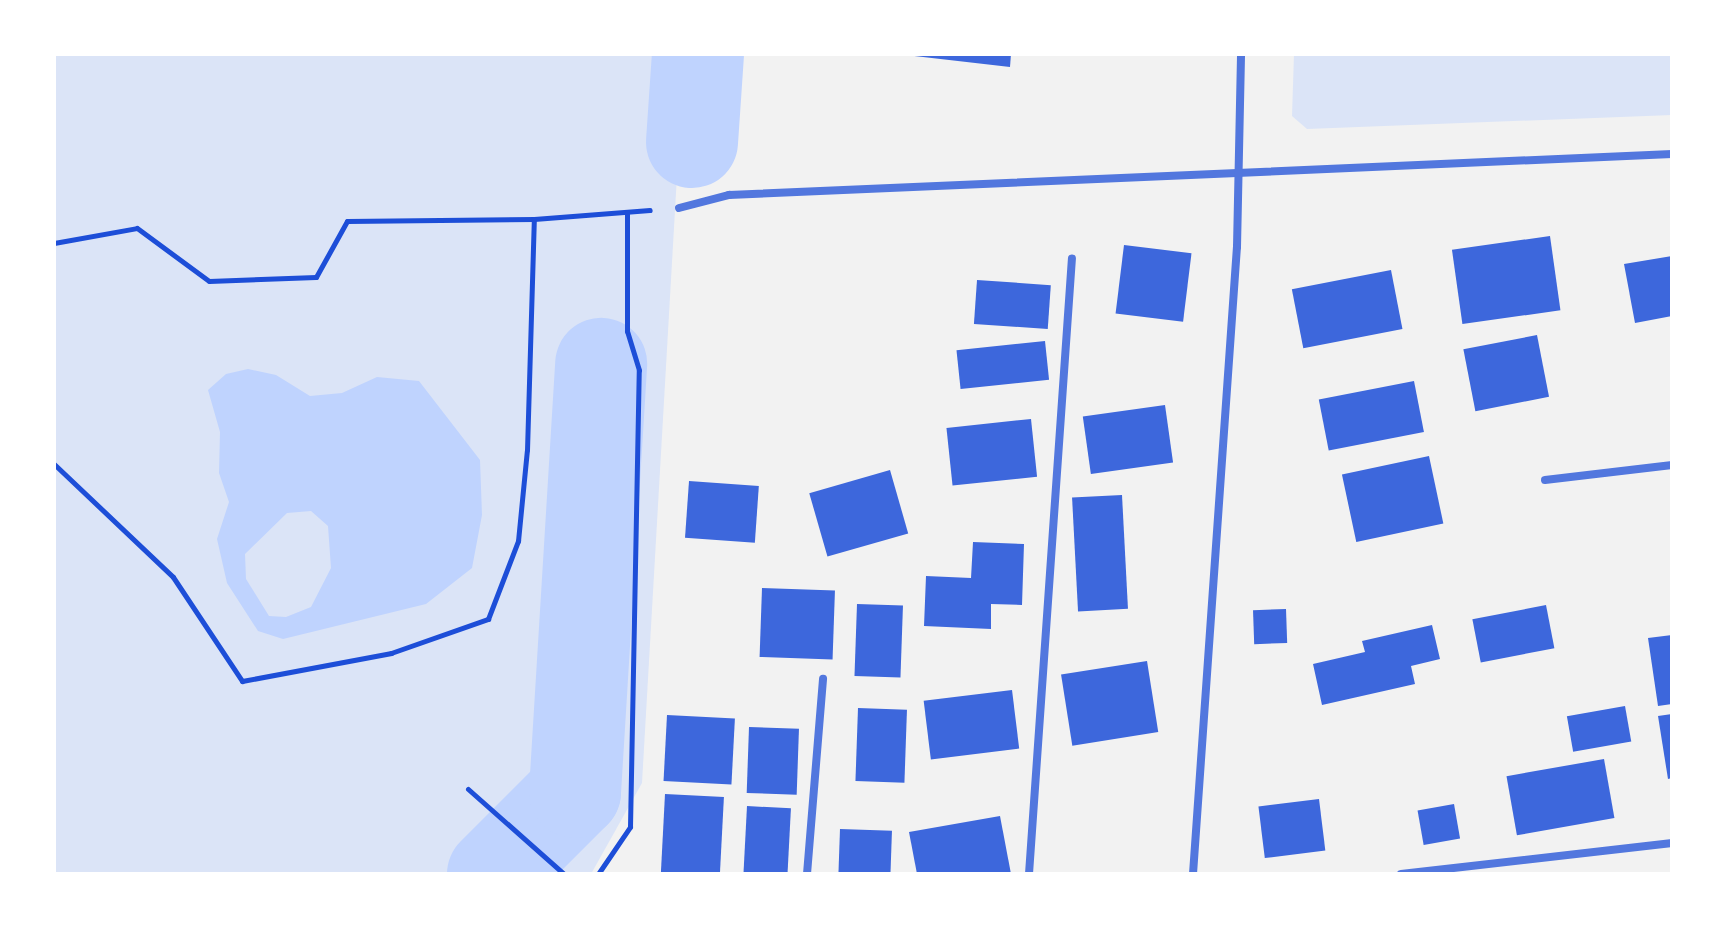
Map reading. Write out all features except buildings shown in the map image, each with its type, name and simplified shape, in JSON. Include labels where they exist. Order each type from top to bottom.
[{"type":"street","points":[[1193,874],[1237,247],[1234,173],[1241,54]]},
{"type":"street","points":[[679,208],[729,195],[1672,154]]},
{"type":"street","points":[[1029,874],[1072,258]]},
{"type":"street","points":[[1545,480],[1672,465]]},
{"type":"street","points":[[807,874],[823,679]]},
{"type":"street","points":[[1401,874],[1672,843]]},
{"type":"path","points":[[54,243],[137,228],[209,281],[316,277],[347,221],[534,219],[679,208]]},
{"type":"path","points":[[598,874],[630,827],[639,370],[627,331],[627,212]]},
{"type":"path","points":[[54,464],[173,577],[242,681],[391,653],[488,619],[518,541],[527,450],[534,219]]},
{"type":"path","points":[[468,789],[564,874]]},
{"type":"shaded area","points":[[54,54],[684,54],[642,783],[591,874],[54,874]]},
{"type":"shaded area","points":[[1294,54],[1672,54],[1672,115],[1307,129],[1292,116]]},
{"type":"water","points":[[248,369],[276,375],[310,396],[342,393],[377,377],[419,381],[480,460],[482,515],[472,568],[426,604],[283,639],[258,631],[227,583],[217,539],[229,502],[219,473],[220,432],[208,390],[226,374]],"holes":[[[311,511],[328,526],[331,568],[311,607],[286,617],[269,616],[246,579],[245,554],[287,513]]]},
{"type":"waterway","points":[[692,142],[698,54]]},
{"type":"waterway","points":[[493,874],[575,792],[601,364]]}]
